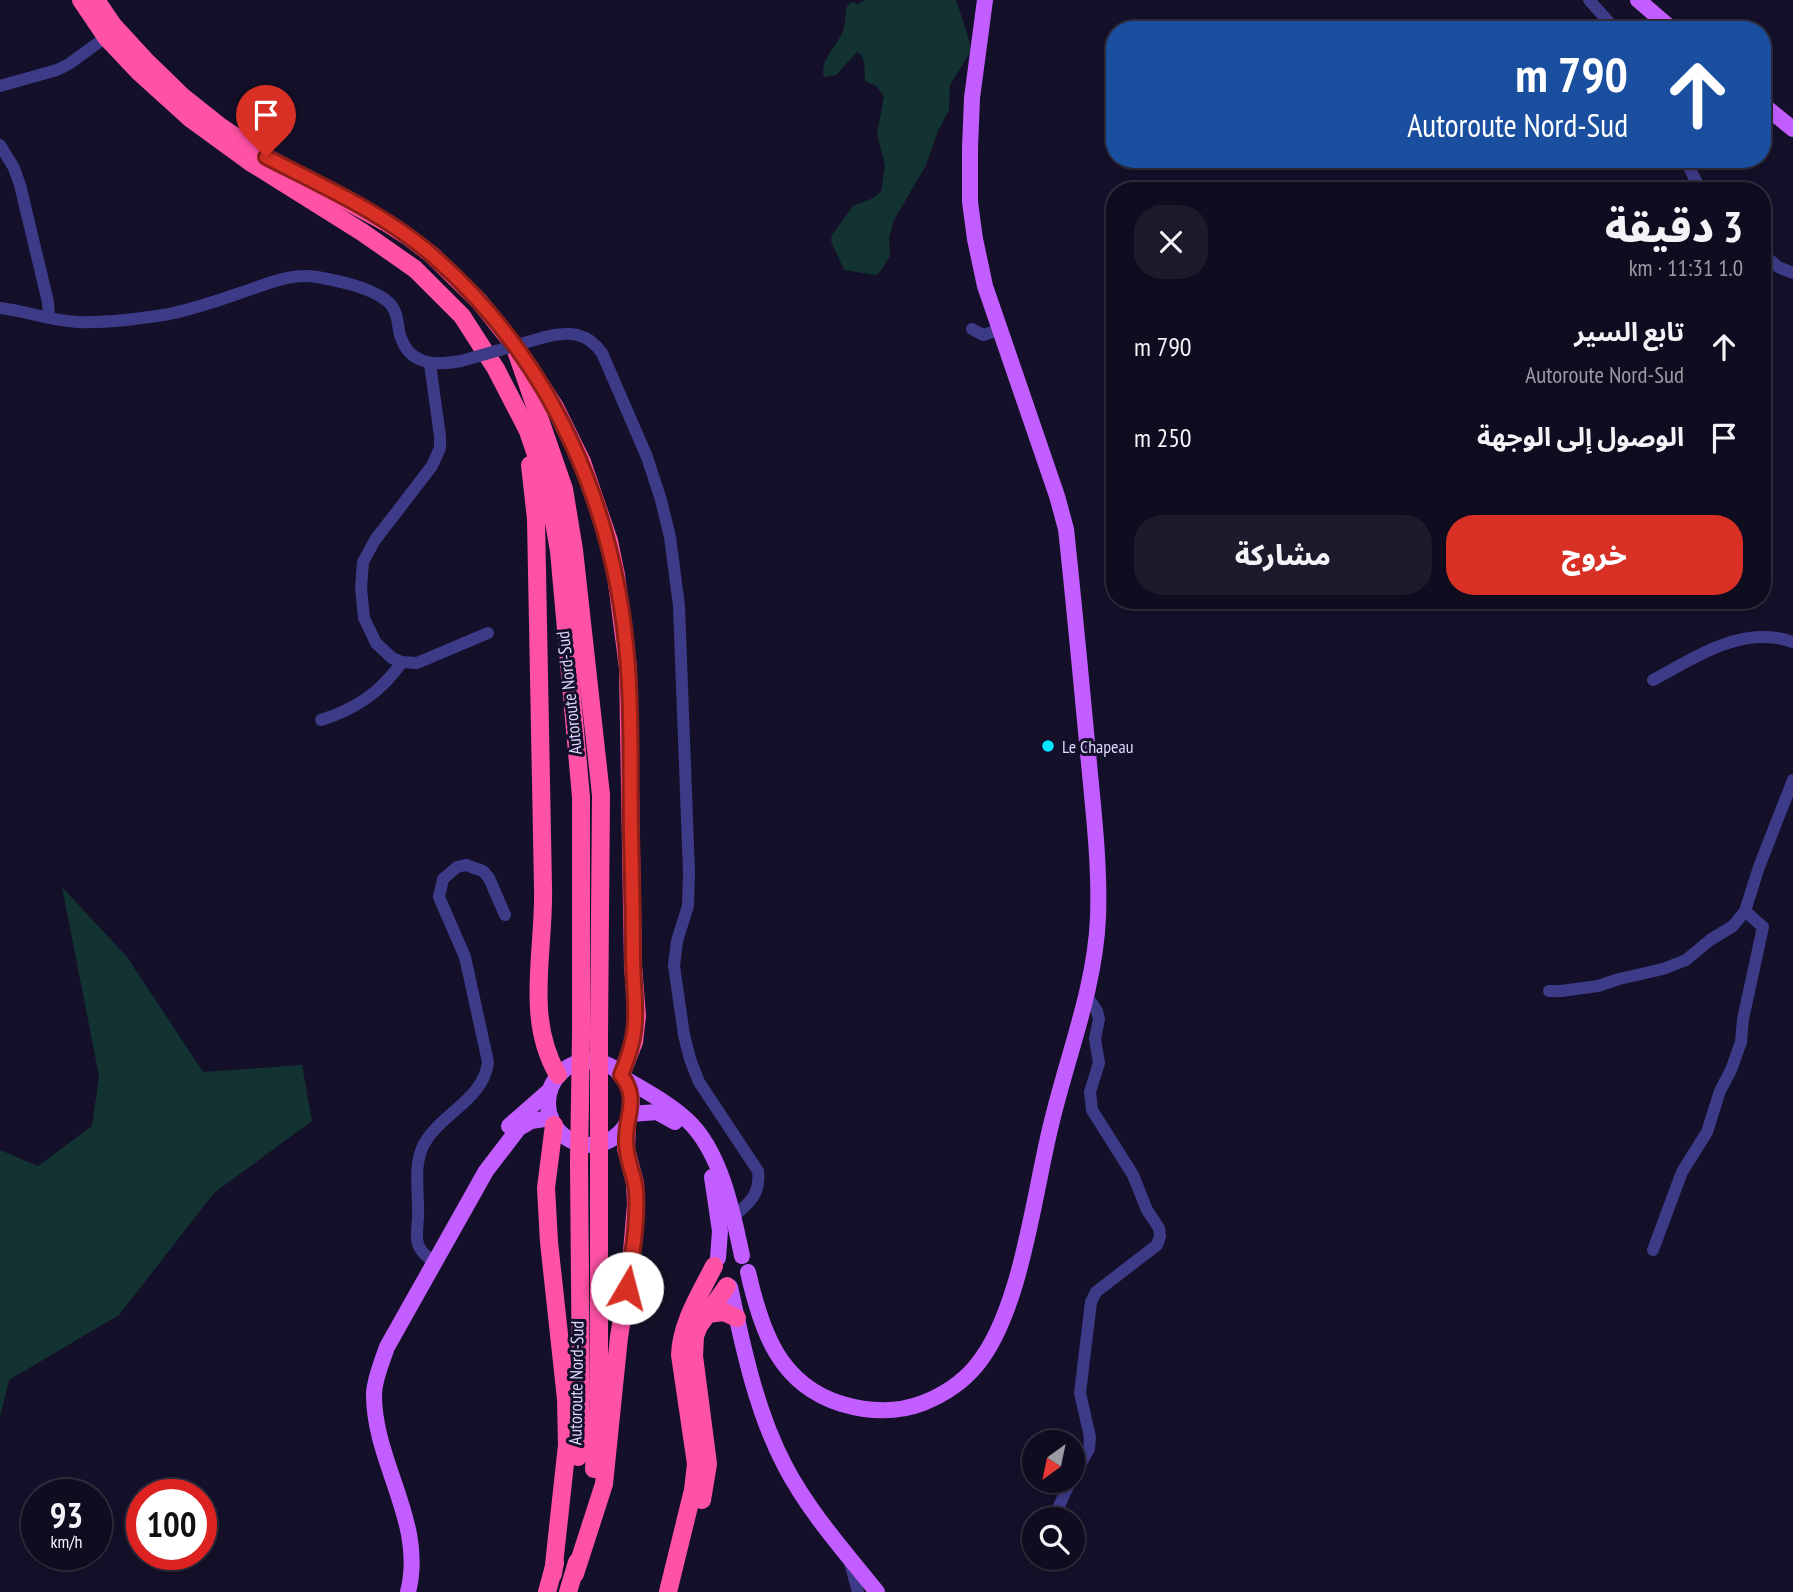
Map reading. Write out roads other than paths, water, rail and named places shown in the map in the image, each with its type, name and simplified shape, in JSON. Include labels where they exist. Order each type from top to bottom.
[{"type":"highway","name":"Autoroute Nord-Sud","points":[[81,0],[106,37],[139,72],[191,119],[250,162],[362,232],[415,269],[463,316],[496,369],[528,431],[549,493],[559,551],[581,797],[590,1035],[599,1165],[597,1424],[594,1474],[575,1574],[568,1592]]},
{"type":"highway","name":"Autoroute Nord-Sud","points":[[96,0],[113,25],[147,62],[182,96],[221,127],[266,157],[410,238],[432,255],[479,301],[514,345],[564,489],[574,550],[601,795],[590,1035],[579,1163],[581,1398],[577,1466],[550,1583]]},
{"type":"highway","points":[[514,345],[555,407],[582,461],[609,541],[616,575],[628,668],[633,965],[637,1016],[634,1042],[623,1076]]},
{"type":"highway","points":[[496,369],[523,434],[533,480],[536,519],[544,905],[538,1002],[551,1087]]},
{"type":"highway","points":[[575,1574],[604,1484],[619,1337],[631,1264],[636,1204],[635,1183],[626,1149],[629,1119]]},
{"type":"highway","points":[[550,1583],[567,1444],[566,1399],[549,1242],[546,1188],[553,1122]]},
{"type":"highway","points":[[668,1592],[693,1490],[696,1464],[680,1343],[686,1323],[716,1262]]},
{"type":"highway","points":[[680,1592],[707,1476],[694,1345],[699,1326],[707,1314],[736,1283]]},
{"type":"highway","points":[[707,1314],[724,1312],[737,1318]]},
{"type":"main road","points":[[547,1051],[551,1087],[548,1104],[553,1122],[572,1141],[595,1145],[610,1141],[629,1119],[650,1111],[665,1115],[687,1133],[703,1157],[713,1179],[720,1231],[716,1279],[736,1283],[755,1305],[769,1342],[788,1370],[815,1392],[853,1408],[897,1410],[936,1398],[956,1385],[975,1367],[993,1340],[1013,1288],[1047,1139],[1086,995],[1098,919],[1097,849],[1066,529],[985,286],[970,202],[972,98],[985,0]]},
{"type":"main road","points":[[1638,0],[1662,21]]},
{"type":"main road","points":[[1655,0],[1666,21]]},
{"type":"main road","points":[[1771,111],[1793,129]]},
{"type":"main road","points":[[434,1262],[481,1162],[511,1124],[571,1066],[586,1061],[601,1063],[677,1112],[702,1138],[719,1173],[734,1216],[742,1256],[747,1263],[736,1283],[737,1318],[763,1417],[775,1446],[796,1486],[877,1592]]},
{"type":"main road","points":[[623,1076],[632,1095],[629,1119]]},
{"type":"main road","points":[[408,1592],[413,1563],[408,1525],[380,1440],[374,1391],[378,1373],[387,1347],[486,1171],[512,1135],[524,1124],[553,1122]]},
{"type":"main road","points":[[716,1262],[729,1252],[742,1256]]},
{"type":"street","points":[[1589,0],[1608,21]]},
{"type":"street","points":[[0,86],[57,70],[106,37]]},
{"type":"street","points":[[0,145],[14,168],[20,185],[48,302],[49,318]]},
{"type":"street","points":[[1771,260],[1788,272],[1793,285]]},
{"type":"street","points":[[0,308],[79,322],[146,318],[209,304],[287,277],[308,275],[354,286],[388,301],[394,308],[405,344],[418,359],[430,364],[444,365],[567,332],[577,334],[595,344],[602,353],[647,457],[670,537],[679,606],[689,873],[688,906],[677,941],[674,966],[690,1059],[709,1100],[758,1171],[759,1181],[755,1196],[734,1216]]},
{"type":"street","points":[[972,329],[983,335],[999,330]]},
{"type":"street","points":[[430,364],[440,436],[437,457],[368,550],[360,574],[365,618],[376,643],[402,662],[417,663],[488,633]]},
{"type":"street","points":[[1653,680],[1728,642],[1771,636],[1793,642]]},
{"type":"street","points":[[321,720],[368,699],[387,682],[402,662]]},
{"type":"street","points":[[1549,990],[1598,986],[1655,971],[1686,960],[1710,940],[1733,926],[1745,911],[1793,780]]},
{"type":"street","points":[[434,1262],[423,1253],[416,1241],[419,1156],[429,1136],[479,1087],[488,1062],[465,957],[439,897],[443,878],[457,867],[466,865],[483,871],[489,878],[505,915]]},
{"type":"street","points":[[1653,1250],[1682,1172],[1707,1132],[1741,1042],[1743,1020],[1763,927],[1745,911]]},
{"type":"street","points":[[1085,1456],[1090,1437],[1080,1393],[1091,1302],[1096,1292],[1157,1245],[1160,1236],[1159,1228],[1147,1210],[1133,1175],[1089,1101],[1099,1063],[1095,1039],[1099,1019],[1086,995]]},
{"type":"street","points":[[849,1557],[858,1592]]},
{"type":"place","name":"Le Chapeau","points":[[1048,746]]}]
